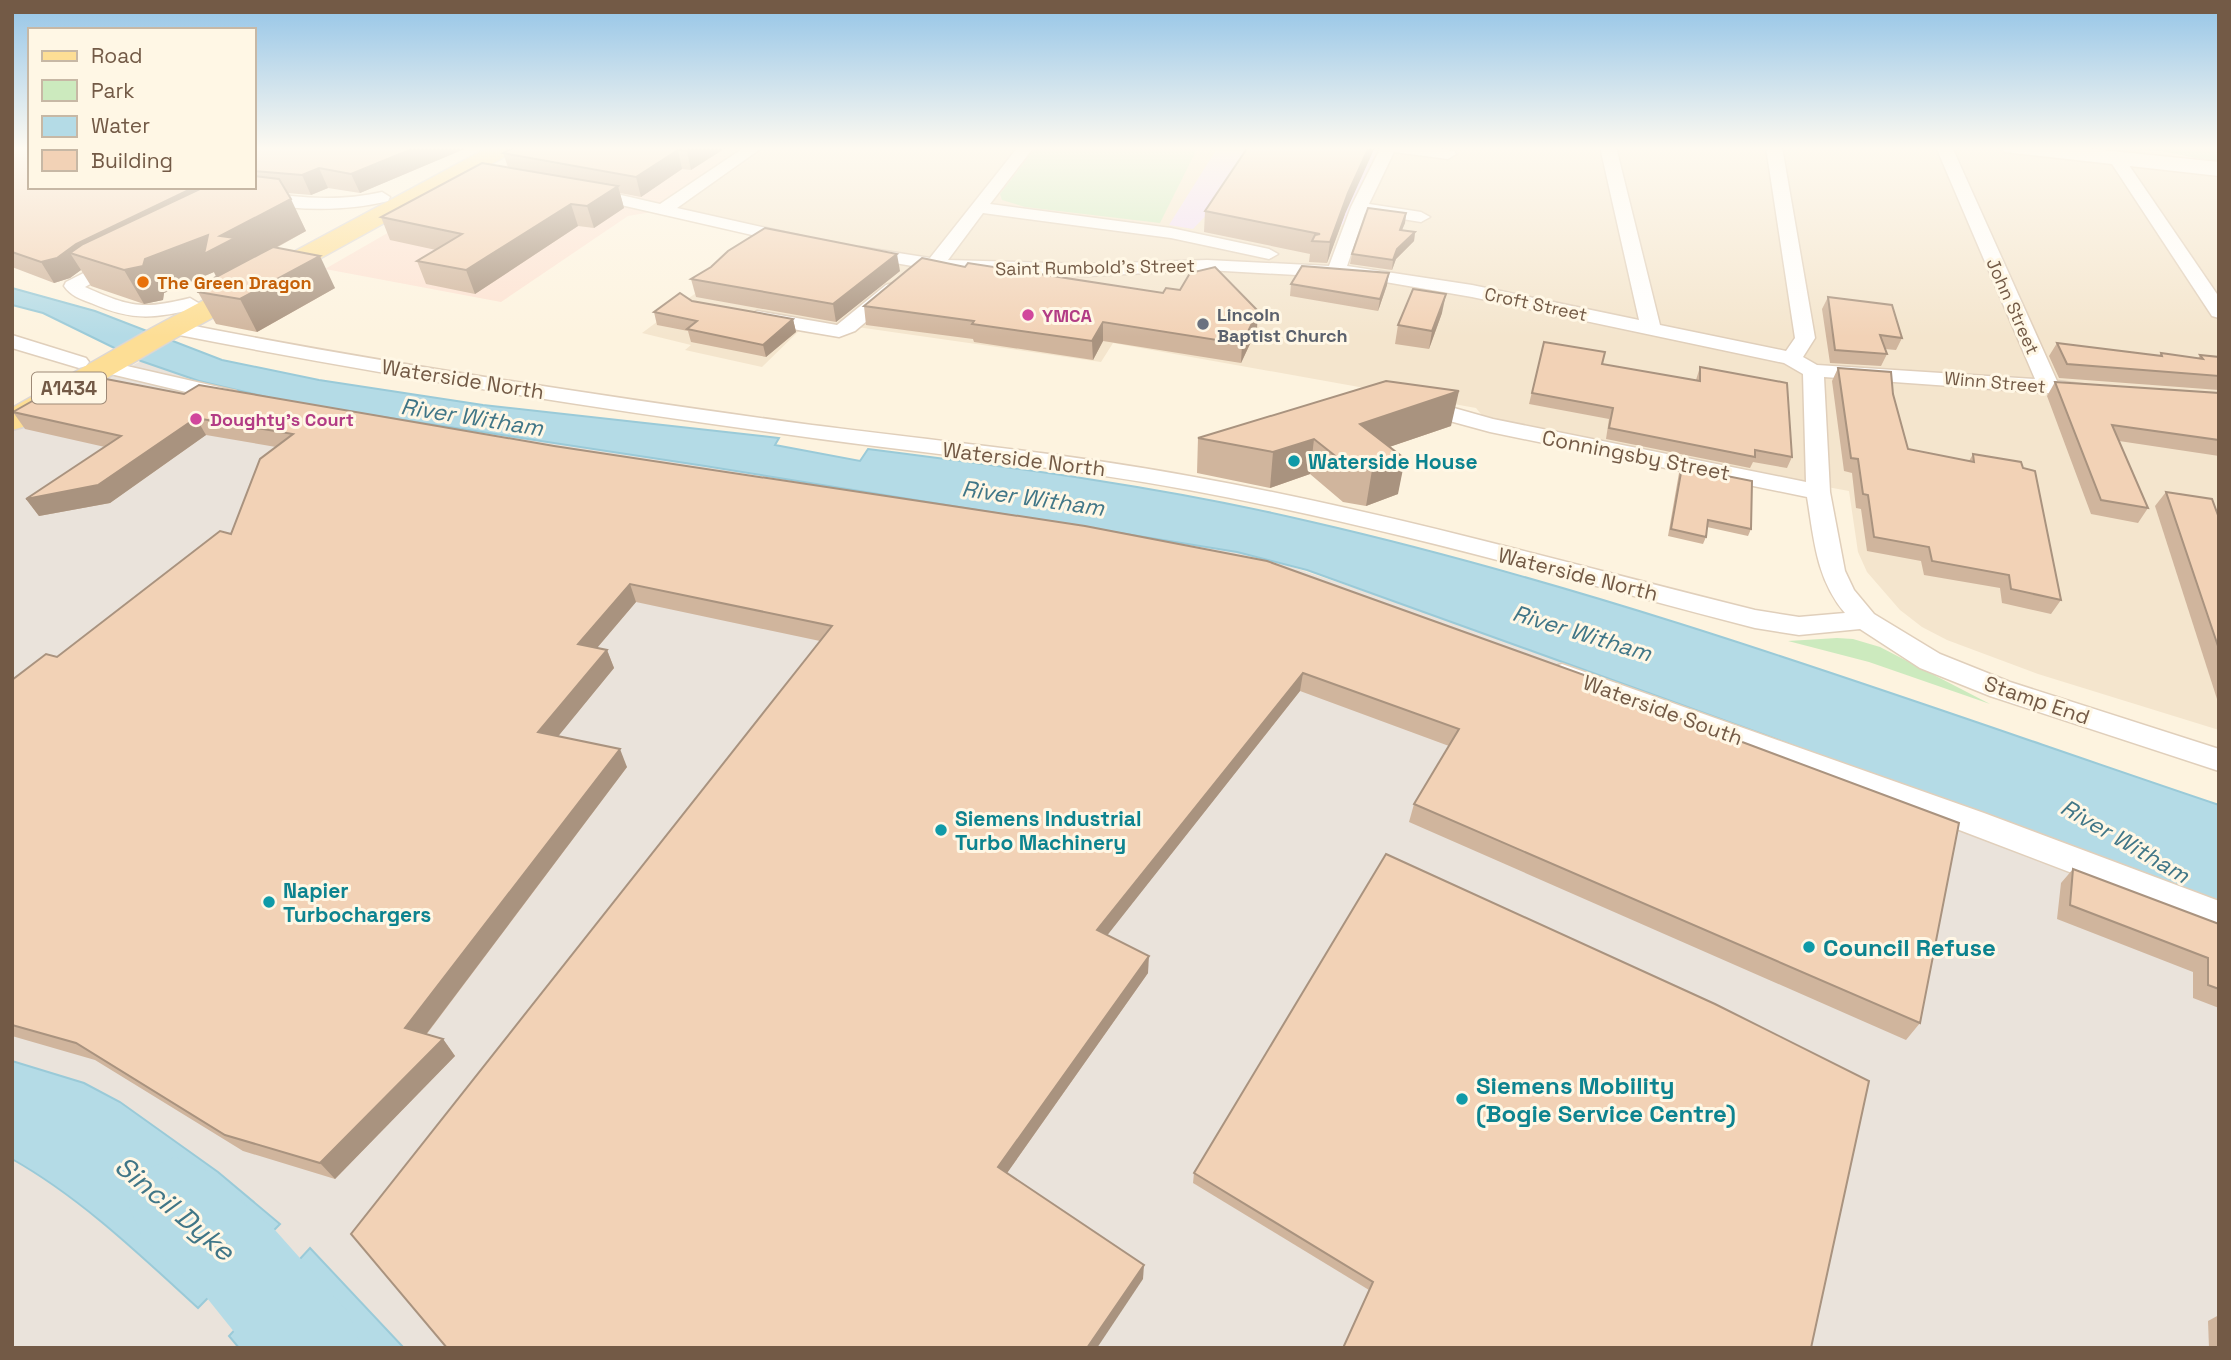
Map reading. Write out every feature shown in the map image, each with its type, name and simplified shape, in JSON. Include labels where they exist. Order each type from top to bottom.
[{"type":"main road","name":"A1434","points":[[160,330],[190,304],[337,223],[367,210]]},
{"type":"main road","name":"A1434","points":[[12,399],[103,359],[160,330],[370,210]]},
{"type":"main road","name":"A1434","points":[[12,421],[103,359]]},
{"type":"street","points":[[320,210],[332,214],[337,223]]},
{"type":"street","points":[[670,210],[811,243]]},
{"type":"street","points":[[736,313],[839,331],[848,327],[930,264],[979,210]]},
{"type":"street","name":"Croft Street","points":[[1000,210],[1171,233],[1276,261],[1399,277],[1790,358],[1813,372]]},
{"type":"street","points":[[1337,270],[1358,210]]},
{"type":"street","points":[[1376,210],[1421,217]]},
{"type":"street","points":[[1623,210],[1651,328]]},
{"type":"street","points":[[1784,210],[1805,338],[1799,350],[1790,358]]},
{"type":"street","name":"John Street","points":[[1972,210],[2049,387]]},
{"type":"street","points":[[2151,210],[2219,312]]},
{"type":"street","name":"Saint Rumbold's Street","points":[[838,248],[930,264],[1038,270],[1276,261]]},
{"type":"street","points":[[136,251],[74,286],[77,290],[129,313],[159,312],[190,304]]},
{"type":"street","name":"Waterside North","points":[[160,330],[633,407],[971,453],[1105,468],[1193,483],[1447,541],[1755,619],[1799,626],[1865,620]]},
{"type":"street","points":[[12,341],[103,359],[184,388],[255,402]]},
{"type":"street","name":"Winn Street","points":[[1813,372],[1861,372],[2114,392]]},
{"type":"street","name":"Stamp End","points":[[1813,372],[1818,492],[1832,571],[1843,594],[1865,620],[1930,661],[2000,689],[2219,760]]},
{"type":"street","name":"Conningsby Street","points":[[1454,415],[1490,425],[1818,492]]},
{"type":"street","name":"Waterside South","points":[[1544,667],[1973,822],[2219,915]]},
{"type":"shaded area","points":[[427,210],[661,210],[628,216],[501,302],[325,269]]},
{"type":"shaded area","points":[[686,210],[2219,210],[2219,730],[2038,674],[1947,640],[1922,627],[1900,610],[1867,572],[1858,552],[1849,491],[1490,425],[1476,408],[1113,343],[1101,362],[843,325],[837,329],[806,324],[762,367],[685,350],[691,345],[642,333],[778,232]]},
{"type":"shaded area","points":[[1178,210],[1211,210],[1193,229],[1169,225]]},
{"type":"shaded area","points":[[1256,210],[1351,210],[1344,225]]},
{"type":"shaded area","points":[[141,361],[199,381],[291,403],[705,466],[1237,552],[1277,562],[1427,612],[1765,735],[2219,907],[2219,1348],[12,1348],[12,427]]},
{"type":"green space","points":[[1054,210],[1166,210],[1160,223]]},
{"type":"green space","points":[[1853,639],[1880,647],[1990,704],[1869,662],[1788,641]]},
{"type":"water","name":"River Witham","points":[[12,288],[95,311],[222,360],[319,380],[483,405],[779,438],[775,445],[860,461],[868,449],[1035,471],[1202,498],[1427,550],[1542,582],[1769,652],[2219,805],[2219,907],[1765,735],[1307,570],[1237,552],[705,466],[291,403],[199,381],[141,361],[43,313],[12,305]]},
{"type":"water","points":[[12,1061],[84,1083],[120,1102],[218,1172],[280,1224],[198,1308],[86,1209],[12,1159]]},
{"type":"water","points":[[310,1248],[404,1348],[239,1348],[229,1336]]},
{"type":"building","points":[[12,210],[146,210],[76,244],[57,258],[41,262],[12,252]]},
{"type":"building","points":[[154,210],[269,210],[220,236],[235,238],[204,254],[208,235],[145,259],[143,266],[124,270],[70,253],[83,244]]},
{"type":"building","points":[[393,210],[561,210],[466,270],[417,261],[462,234],[381,217]]},
{"type":"building","points":[[1342,210],[1330,242],[1312,241],[1315,235],[1320,234],[1205,211]]},
{"type":"building","points":[[1367,210],[1406,213],[1400,230],[1415,232],[1397,249],[1393,260],[1352,254]]},
{"type":"building","points":[[765,228],[897,254],[833,304],[691,279]]},
{"type":"building","points":[[273,247],[320,256],[240,299],[198,292],[199,286]]},
{"type":"building","points":[[922,258],[965,267],[968,263],[1163,293],[1166,288],[1180,290],[1190,273],[1215,267],[1258,311],[1242,344],[1103,322],[1092,341],[864,306]]},
{"type":"building","points":[[1302,266],[1389,273],[1380,299],[1291,284]]},
{"type":"building","points":[[1413,289],[1446,294],[1432,331],[1398,325]]},
{"type":"building","points":[[680,293],[692,301],[793,319],[763,345],[687,329],[697,321],[654,312]]},
{"type":"building","points":[[1828,297],[1892,305],[1902,338],[1880,335],[1887,354],[1835,350]]},
{"type":"building","points":[[1544,342],[1605,352],[1602,364],[1700,381],[1700,367],[1787,383],[1792,457],[1755,450],[1755,457],[1609,428],[1613,408],[1532,393]]},
{"type":"building","points":[[2057,343],[2162,356],[2161,353],[2203,359],[2200,355],[2219,357],[2219,376],[2067,364]]},
{"type":"building","points":[[1838,368],[1891,372],[1893,394],[1908,449],[1974,462],[1973,454],[2021,462],[2023,468],[2035,471],[2061,600],[2011,589],[2009,575],[1932,561],[1929,547],[1874,537],[1868,495],[1863,494],[1858,459],[1851,458]]},
{"type":"building","points":[[80,374],[184,394],[199,385],[554,446],[1085,526],[1267,561],[1598,680],[1595,687],[1959,823],[1920,1023],[1414,804],[1459,729],[1303,673],[1097,930],[1149,956],[998,1167],[1144,1265],[1087,1348],[447,1348],[351,1234],[832,626],[630,584],[578,644],[607,650],[538,732],[620,749],[405,1028],[443,1039],[320,1163],[225,1135],[76,1043],[12,1025],[12,680],[46,654],[57,657],[220,531],[231,534],[260,459],[293,434],[196,418],[98,485],[26,499],[121,436],[13,412]]},
{"type":"building","points":[[1386,381],[1459,391],[1360,424],[1405,459],[1372,470],[1348,466],[1314,439],[1273,452],[1198,438]]},
{"type":"building","points":[[2055,382],[2219,393],[2219,440],[2112,425],[2148,508],[2101,500]]},
{"type":"building","points":[[1682,467],[1752,481],[1751,529],[1708,520],[1706,537],[1671,529]]},
{"type":"building","points":[[2166,492],[2212,499],[2219,518],[2219,649]]},
{"type":"building","name":"Siemens Mobility (Bogie Service Centre)","points":[[1386,854],[1715,1004],[1869,1081],[1811,1348],[1343,1348],[1373,1282],[1194,1173]]},
{"type":"building","points":[[2073,869],[2219,924],[2219,989],[2208,985],[2208,958],[2070,905]]},
{"type":"waterway","name":"Sincil Dyke","points":[[175,1204],[241,1264],[312,1348]]},
{"type":"place","name":"The Green Dragon","points":[[143,282]]},
{"type":"place","name":"YMCA","points":[[1028,315]]},
{"type":"place","name":"Lincoln Baptist Church","points":[[1203,324]]},
{"type":"place","name":"Doughty's Court","points":[[196,419]]},
{"type":"place","name":"Waterside House","points":[[1294,461]]},
{"type":"place","name":"Siemens Industrial Turbo Machinery","points":[[941,830]]},
{"type":"place","name":"Napier Turbochargers","points":[[269,902]]},
{"type":"place","name":"Council Refuse","points":[[1809,947]]},
{"type":"place","name":"Siemens Mobility (Bogie Service Centre)","points":[[1462,1099]]}]
